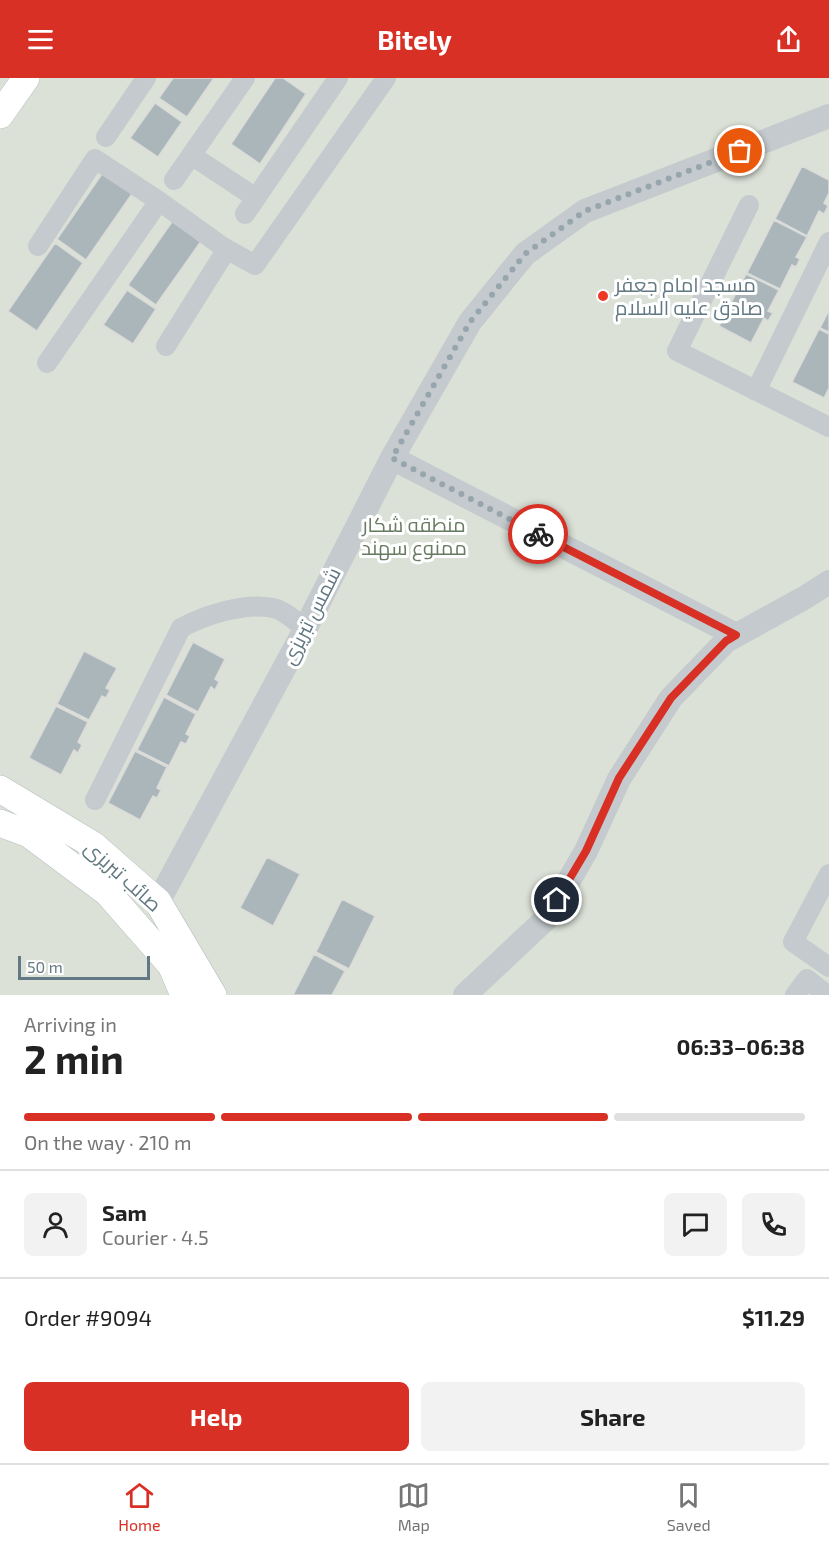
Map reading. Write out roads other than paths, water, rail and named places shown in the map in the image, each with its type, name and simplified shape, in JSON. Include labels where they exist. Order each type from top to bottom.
[{"type":"main road","points":[[0,115],[27,78]]},
{"type":"main road","name":"صائب تبریزی","points":[[0,789],[93,845],[158,902],[213,995]]},
{"type":"main road","name":"صائب تبریزی","points":[[0,823],[29,834],[108,893],[171,965],[184,995]]},
{"type":"street","points":[[106,137],[146,78]]},
{"type":"street","points":[[174,180],[245,78]]},
{"type":"street","points":[[245,214],[338,78]]},
{"type":"street","points":[[38,246],[95,159],[227,249],[255,265],[386,78]]},
{"type":"street","name":"شمس تبریزی","points":[[158,902],[305,628],[392,458],[470,322],[525,254],[585,211],[829,116]]},
{"type":"street","points":[[191,155],[256,198]]},
{"type":"street","points":[[47,363],[159,201]]},
{"type":"street","points":[[749,205],[676,351],[829,427]]},
{"type":"street","points":[[756,391],[829,242]]},
{"type":"street","points":[[166,345],[227,249]]},
{"type":"street","points":[[392,458],[736,635]]},
{"type":"street","points":[[465,995],[548,916],[586,851],[619,778],[671,698],[726,641],[829,582]]},
{"type":"street","points":[[95,800],[181,628],[203,616],[228,610],[274,608],[305,628]]},
{"type":"street","points":[[829,874],[793,942],[829,967]]},
{"type":"street","points":[[795,995],[807,979],[827,995]]},
{"type":"place","name":"مسجد امام جعفر صادق علیه السلام","points":[[603,296]]},
{"type":"park label","name":"منطقه شکار ممنوع سهند","points":[[414,536]]}]
